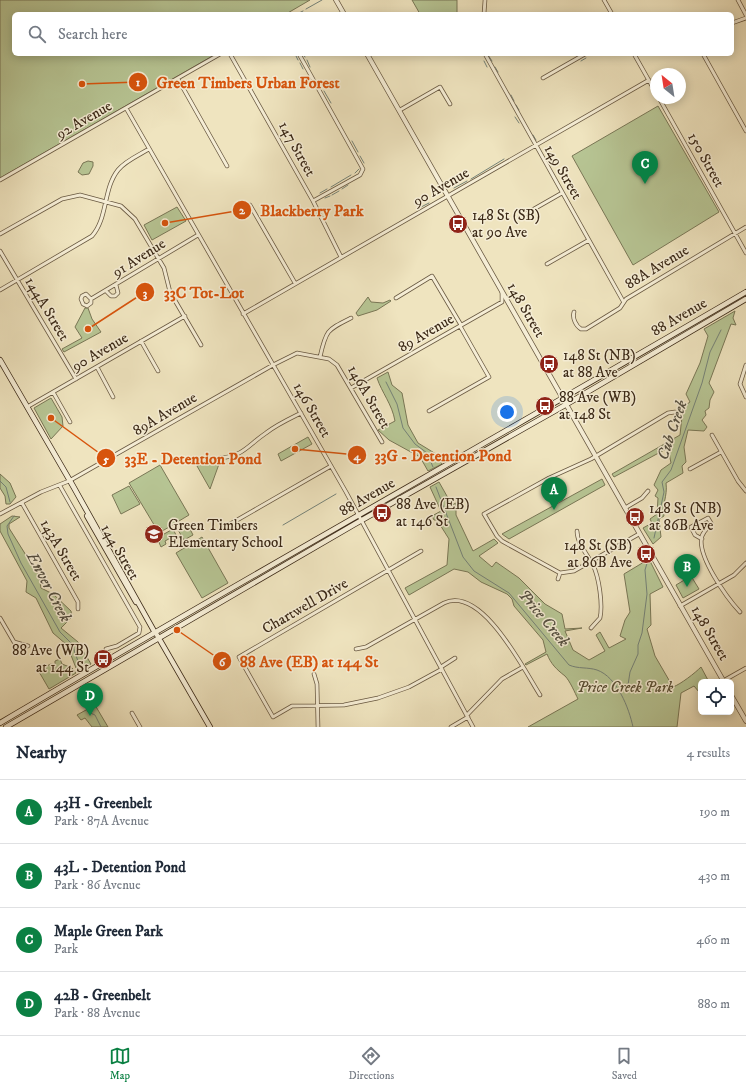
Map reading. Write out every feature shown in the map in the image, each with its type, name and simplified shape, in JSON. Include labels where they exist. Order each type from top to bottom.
[{"type":"main road","name":"88 Avenue","points":[[0,723],[155,632],[563,399],[746,292]]},
{"type":"main road","name":"88 Avenue","points":[[6,727],[362,520],[567,404],[746,299]]},
{"type":"main road","name":"144 Street","points":[[0,360],[210,727]]},
{"type":"street","points":[[336,0],[343,12]]},
{"type":"street","points":[[484,0],[484,12]]},
{"type":"street","points":[[604,0],[611,12]]},
{"type":"street","points":[[738,0],[746,15]]},
{"type":"street","points":[[734,22],[746,18]]},
{"type":"street","name":"92 Avenue","points":[[0,180],[217,56]]},
{"type":"street","name":"147 Street","points":[[231,56],[313,201],[341,257]]},
{"type":"street","points":[[300,56],[362,165],[363,170],[360,175],[313,201]]},
{"type":"street","name":"148 Street","points":[[368,56],[567,404],[721,679]]},
{"type":"street","name":"149 Street","points":[[486,56],[623,301]]},
{"type":"street","points":[[543,78],[582,56]]},
{"type":"street","points":[[635,56],[649,80]]},
{"type":"street","points":[[704,56],[746,131]]},
{"type":"street","points":[[178,79],[227,166]]},
{"type":"street","name":"90 Avenue","points":[[244,314],[295,283],[649,80]]},
{"type":"street","points":[[400,110],[440,87],[450,104]]},
{"type":"street","name":"150 Street","points":[[662,104],[746,253]]},
{"type":"street","name":"146 Street","points":[[126,108],[362,520],[474,727]]},
{"type":"street","points":[[0,290],[90,238],[98,228],[112,179],[118,170],[149,149]]},
{"type":"street","points":[[520,217],[562,193]]},
{"type":"street","points":[[0,234],[67,197],[80,195],[121,206],[132,215],[164,268],[170,292],[201,345]]},
{"type":"street","points":[[250,204],[295,283]]},
{"type":"street","name":"88A Avenue","points":[[574,312],[573,316],[576,323],[580,329],[584,330],[620,308],[623,301],[746,227]]},
{"type":"street","name":"91 Avenue","points":[[91,299],[198,235]]},
{"type":"street","points":[[547,264],[589,240]]},
{"type":"street","name":"144A Street","points":[[0,251],[76,379]]},
{"type":"street","points":[[396,298],[432,276],[489,377],[429,412]]},
{"type":"street","points":[[106,291],[111,296],[115,296],[118,293],[116,285]]},
{"type":"street","name":"89 Avenue","points":[[351,388],[502,302],[502,291]]},
{"type":"street","name":"90 Avenue","points":[[27,407],[185,316]]},
{"type":"street","points":[[320,357],[324,341],[330,328],[351,318]]},
{"type":"street","points":[[141,341],[158,371]]},
{"type":"street","name":"89A Avenue","points":[[0,514],[41,492],[70,482],[273,365],[297,353],[320,357]]},
{"type":"street","name":"146A Street","points":[[320,357],[332,360],[337,365],[382,442]]},
{"type":"street","points":[[746,365],[740,384],[746,397]]},
{"type":"street","points":[[97,367],[113,396]]},
{"type":"street","points":[[53,392],[70,422]]},
{"type":"street","points":[[639,534],[572,571],[560,573],[502,541],[497,536],[484,514],[549,478],[595,456],[668,413],[675,412]]},
{"type":"street","points":[[220,458],[244,452],[265,434],[301,413]]},
{"type":"street","points":[[712,435],[738,481],[746,492]]},
{"type":"street","points":[[690,469],[721,452]]},
{"type":"street","points":[[225,527],[331,466]]},
{"type":"street","points":[[60,486],[140,629],[139,633],[117,646],[106,649]]},
{"type":"street","points":[[625,508],[642,498],[648,491]]},
{"type":"street","name":"143A Street","points":[[22,503],[78,602],[78,609]]},
{"type":"street","points":[[702,539],[695,535],[692,527],[708,518],[711,523],[705,531],[702,539],[703,554],[731,603],[740,612]]},
{"type":"street","points":[[577,531],[578,539],[595,570],[601,606],[599,621],[591,628]]},
{"type":"street","points":[[388,569],[421,551]]},
{"type":"street","points":[[680,606],[720,584],[735,574],[746,563]]},
{"type":"street","name":"Chartwell Drive","points":[[388,569],[239,657],[273,717],[292,706],[351,704],[378,698],[409,687],[442,668],[455,658]]},
{"type":"street","points":[[558,580],[560,573]]},
{"type":"street","points":[[356,649],[366,648],[444,603],[452,600],[464,602],[488,618],[500,632],[540,695]]},
{"type":"street","points":[[0,618],[14,642],[28,646]]},
{"type":"street","points":[[451,727],[468,716],[502,679],[523,667]]},
{"type":"street","points":[[728,679],[746,668]]},
{"type":"street","points":[[314,674],[318,684],[318,727]]},
{"type":"street","points":[[734,700],[746,721]]},
{"type":"street","points":[[132,713],[140,727]]},
{"type":"green space","points":[[0,0],[310,0],[289,12],[12,12],[12,56],[213,56],[0,178]]},
{"type":"green space","points":[[412,0],[457,0],[457,12],[419,12]]},
{"type":"green space","points":[[658,106],[719,212],[633,265],[572,156]]},
{"type":"green space","points":[[88,161],[93,162],[93,166],[89,174],[82,175],[78,172],[83,163]]},
{"type":"green space","points":[[177,207],[186,221],[152,240],[144,225]]},
{"type":"green space","points":[[368,297],[371,302],[383,303],[390,300],[391,301],[377,310],[358,316],[356,313]]},
{"type":"green space","points":[[85,308],[88,308],[92,319],[101,332],[64,352],[62,349],[82,338],[75,327]]},
{"type":"green space","points":[[735,311],[733,318],[736,325],[731,324],[709,383],[714,392],[710,400],[709,408],[705,411],[706,415],[702,420],[707,427],[704,431],[688,430],[684,447],[686,462],[682,466],[683,473],[666,483],[663,509],[664,516],[659,519],[661,537],[653,544],[643,528],[652,523],[650,519],[657,514],[658,498],[655,496],[658,490],[654,485],[661,470],[671,463],[668,448],[614,477],[612,474],[680,435],[683,407],[690,402],[686,394],[700,363],[708,336],[704,329]]},
{"type":"green space","points":[[388,372],[392,385],[402,393],[408,425],[418,443],[436,454],[442,464],[428,471],[420,457],[389,440],[378,430],[395,421],[392,409],[377,378]]},
{"type":"green space","points":[[51,398],[62,417],[63,426],[51,439],[34,408]]},
{"type":"green space","points":[[308,437],[312,444],[281,461],[278,454]]},
{"type":"green space","points":[[214,460],[219,464],[210,489],[197,466]]},
{"type":"green space","points":[[160,465],[189,515],[159,533],[129,483]]},
{"type":"green space","points":[[0,474],[10,483],[16,497],[10,504],[6,504],[5,496],[0,488]]},
{"type":"green space","points":[[602,479],[605,485],[509,539],[502,534]]},
{"type":"green space","name":"Price Creek Park","points":[[439,482],[452,505],[456,503],[456,515],[473,551],[494,539],[498,543],[479,556],[492,567],[496,562],[519,578],[545,604],[562,614],[565,629],[582,628],[565,631],[573,650],[589,660],[605,651],[596,635],[600,632],[609,648],[626,639],[620,636],[625,620],[630,612],[624,574],[649,559],[663,587],[650,594],[651,625],[647,629],[655,656],[673,687],[688,678],[701,667],[707,679],[698,679],[698,691],[694,686],[681,693],[677,727],[528,727],[578,699],[569,681],[554,666],[547,654],[526,665],[525,664],[546,652],[543,640],[514,606],[512,599],[507,594],[481,582],[468,572],[454,569],[409,595],[405,588],[447,565],[449,539],[437,520],[434,520],[432,516],[441,511],[430,487]]},
{"type":"green space","points":[[129,486],[140,504],[121,514],[112,495]]},
{"type":"green space","points":[[12,516],[20,517],[9,524],[9,528],[39,576],[41,588],[53,594],[71,611],[72,617],[61,628],[78,642],[91,664],[79,670],[76,668],[67,645],[53,633],[36,598],[26,592],[27,581],[0,531],[0,524]]},
{"type":"green space","points":[[188,525],[193,535],[184,540],[178,530]]},
{"type":"green space","points":[[173,529],[176,535],[165,541],[166,544],[161,547],[157,538]]},
{"type":"green space","points":[[202,537],[228,583],[202,598],[176,553]]},
{"type":"green space","points":[[691,576],[699,589],[683,598],[676,585]]},
{"type":"green space","points":[[60,659],[62,664],[72,668],[76,673],[49,689],[38,670],[51,664],[55,665],[55,661]]},
{"type":"green space","points":[[95,705],[108,727],[92,727],[85,718],[81,720],[77,715]]},
{"type":"waterway","points":[[306,9],[322,0]]},
{"type":"waterway","points":[[296,56],[298,60]]},
{"type":"waterway","points":[[489,56],[492,61]]},
{"type":"waterway","points":[[581,61],[586,58]]},
{"type":"waterway","points":[[307,60],[310,67]]},
{"type":"waterway","points":[[484,61],[487,67]]},
{"type":"waterway","points":[[300,63],[303,69]]},
{"type":"waterway","points":[[495,67],[498,72]]},
{"type":"waterway","points":[[324,91],[331,103]]},
{"type":"waterway","points":[[511,95],[514,101]]},
{"type":"waterway","points":[[516,105],[519,110]]},
{"type":"waterway","points":[[515,117],[519,123]]},
{"type":"waterway","points":[[533,135],[536,140]]},
{"type":"waterway","points":[[352,141],[358,152]]},
{"type":"waterway","points":[[360,156],[364,163]]},
{"type":"waterway","points":[[471,179],[504,159]]},
{"type":"waterway","points":[[355,173],[359,169]]},
{"type":"waterway","points":[[331,187],[351,175]]},
{"type":"waterway","points":[[454,188],[467,181]]},
{"type":"waterway","points":[[342,189],[348,185]]},
{"type":"waterway","points":[[320,193],[327,189]]},
{"type":"waterway","points":[[332,195],[339,191]]},
{"type":"waterway","points":[[325,198],[330,196]]},
{"type":"waterway","points":[[419,208],[429,203]]},
{"type":"waterway","name":"Cub Creek","points":[[654,538],[664,492],[662,482],[671,470],[702,383],[710,352],[721,330]]},
{"type":"waterway","name":"Price Creek","points":[[386,382],[397,404],[403,428],[415,444],[427,453],[433,467]]},
{"type":"waterway","name":"Enver Creek","points":[[0,481],[6,487],[10,502]]},
{"type":"waterway","name":"Price Creek","points":[[436,487],[463,557],[474,571],[509,593],[569,665],[597,670],[610,679],[616,686],[625,702],[633,727]]},
{"type":"waterway","points":[[283,525],[336,494]]},
{"type":"waterway","name":"Enver Creek","points":[[14,516],[7,526],[8,534],[21,563],[60,632],[72,644],[80,667]]},
{"type":"waterway","name":"Cub Creek","points":[[620,692],[628,685],[630,672],[638,654],[638,645],[642,633],[647,594],[645,570],[648,560]]},
{"type":"waterway","name":"Enver Creek","points":[[87,686],[92,696],[85,706],[88,712],[95,715],[101,727]]},
{"type":"place","name":"Green Timbers Urban Forest","points":[[82,84]]},
{"type":"place","name":"Maple Green Park","points":[[645,184]]},
{"type":"place","name":"Blackberry Park","points":[[165,223]]},
{"type":"place","name":"148 St (SB) at 90 Ave","points":[[458,224]]},
{"type":"place","name":"33C Tot-Lot","points":[[88,329]]},
{"type":"place","name":"148 St (NB) at 88 Ave","points":[[549,364]]},
{"type":"place","name":"88 Ave (WB) at 148 St","points":[[545,406]]},
{"type":"place","name":"33E - Detention Pond","points":[[51,418]]},
{"type":"place","name":"33G - Detention Pond","points":[[295,449]]},
{"type":"place","name":"43H - Greenbelt","points":[[554,510]]},
{"type":"place","name":"88 Ave (EB) at 146 St","points":[[382,513]]},
{"type":"place","name":"148 St (NB) at 86B Ave","points":[[635,517]]},
{"type":"place","name":"Green Timbers Elementary School","points":[[154,534]]},
{"type":"place","name":"148 St (SB) at 86B Ave","points":[[646,554]]},
{"type":"place","name":"43L - Detention Pond","points":[[687,587]]},
{"type":"place","name":"88 Ave (EB) at 144 St","points":[[177,630]]},
{"type":"place","name":"88 Ave (WB) at 144 St","points":[[103,659]]},
{"type":"place","name":"42B - Greenbelt","points":[[90,716]]}]
